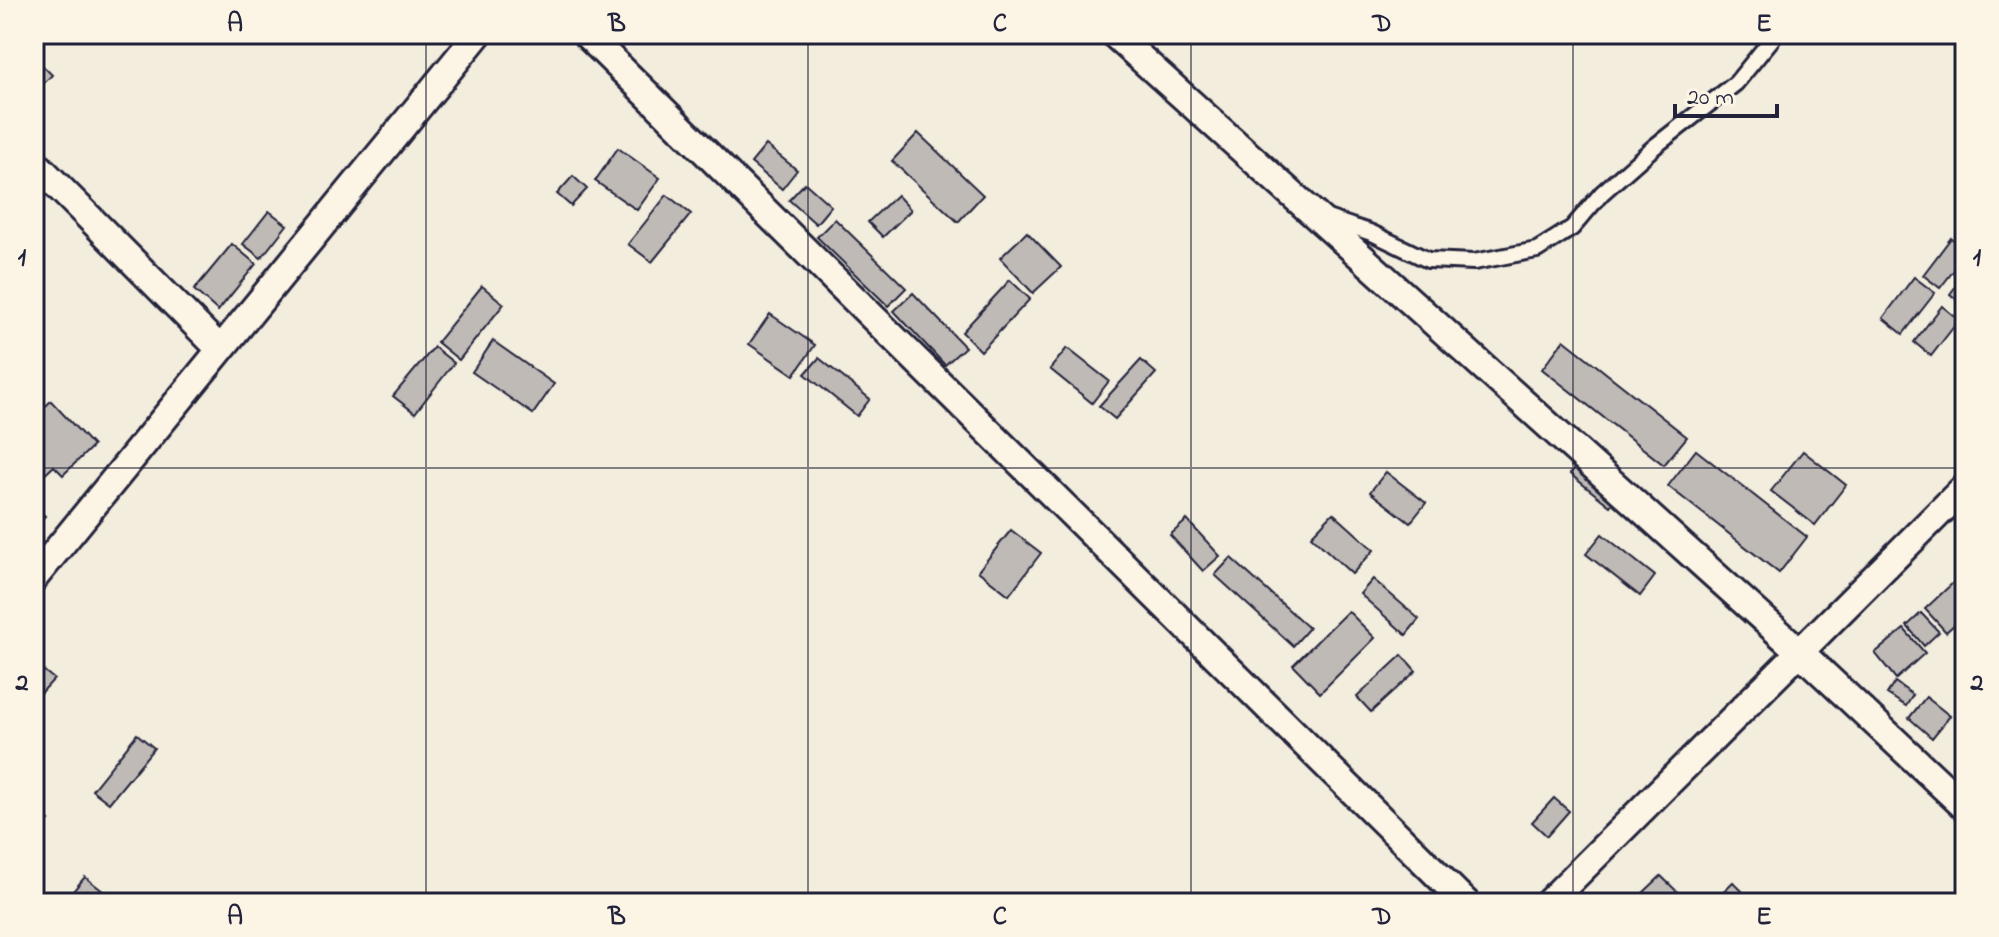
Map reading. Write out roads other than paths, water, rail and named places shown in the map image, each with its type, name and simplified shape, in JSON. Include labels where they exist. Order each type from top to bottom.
[{"type":"street","points":[[34,578],[478,34]]},
{"type":"street","points":[[586,34],[1466,903]]},
{"type":"street","points":[[1114,34],[1800,652],[1965,807]]},
{"type":"street","points":[[34,162],[220,349]]},
{"type":"street","points":[[1548,903],[1965,487]]},
{"type":"lane","points":[[1314,214],[1372,233],[1428,260],[1474,262],[1537,250],[1572,228],[1602,193],[1654,147],[1736,83],[1776,34]]}]
